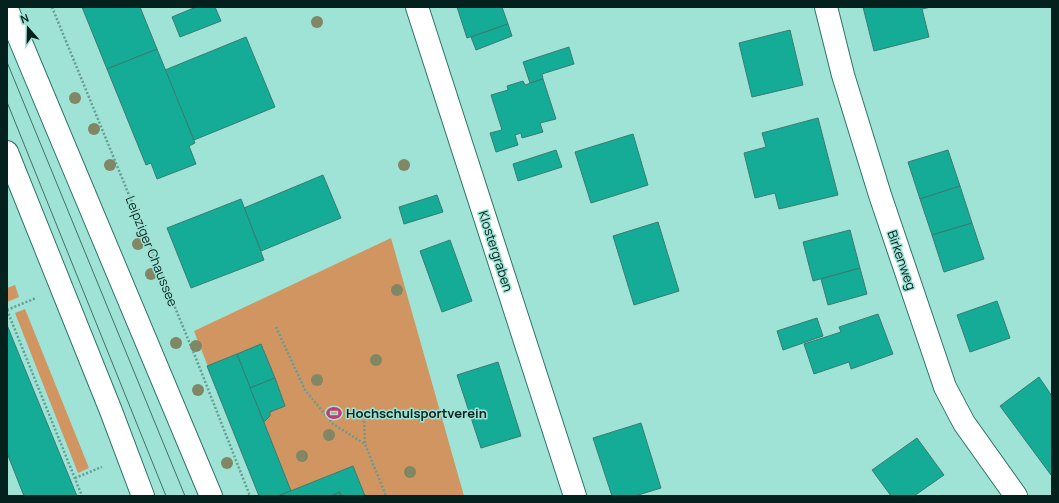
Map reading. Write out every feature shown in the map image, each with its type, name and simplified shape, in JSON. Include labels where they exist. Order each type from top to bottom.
[{"type":"street","name":"Klostergraben","points":[[417,7],[575,496]]},
{"type":"street","name":"Birkenweg","points":[[826,7],[843,75],[880,196],[945,387],[964,423],[1016,496]]},
{"type":"street","points":[[7,9],[211,496]]},
{"type":"street","points":[[7,152],[111,411],[143,496]]},
{"type":"path","name":"Leipziger Chaussee","points":[[52,7],[197,361],[250,496]]},
{"type":"path","points":[[40,296],[7,310],[82,496]]},
{"type":"path","points":[[276,327],[305,390],[333,424],[365,444]]},
{"type":"path","points":[[364,421],[365,444],[386,496]]},
{"type":"path","points":[[75,478],[108,464]]},
{"type":"shaded area","name":"Hochschulsportverein","points":[[391,238],[464,496],[259,496],[194,331]]},
{"type":"shaded area","points":[[15,285],[19,297],[7,302],[7,288]]},
{"type":"shaded area","points":[[25,309],[89,468],[78,473],[15,313]]},
{"type":"building","points":[[82,7],[140,7],[157,49],[107,69]]},
{"type":"building","points":[[196,7],[215,7],[221,21],[180,37],[172,17]]},
{"type":"building","points":[[457,7],[502,7],[508,24],[467,38]]},
{"type":"building","points":[[863,7],[931,7],[922,9],[929,37],[874,51]]},
{"type":"building","points":[[508,24],[512,36],[476,50],[471,37]]},
{"type":"building","points":[[790,30],[803,85],[752,97],[739,43]]},
{"type":"building","points":[[246,37],[275,107],[194,140],[165,70]]},
{"type":"building","points":[[569,47],[574,64],[542,74],[543,79],[530,83],[523,62]]},
{"type":"building","points":[[157,49],[195,143],[189,146],[196,164],[157,179],[151,163],[146,165],[107,69]]},
{"type":"building","points":[[543,79],[556,119],[540,123],[543,132],[522,138],[521,133],[515,135],[518,145],[496,152],[490,133],[502,130],[491,95],[508,90],[507,86],[523,81],[525,85]]},
{"type":"building","points":[[818,118],[838,195],[779,209],[775,193],[755,198],[744,153],[766,147],[762,133]]},
{"type":"building","points":[[633,134],[648,185],[591,203],[575,152]]},
{"type":"building","points":[[556,150],[562,167],[518,181],[513,164]]},
{"type":"building","points":[[948,150],[960,186],[920,199],[908,162]]},
{"type":"building","points":[[323,175],[341,218],[261,251],[244,208]]},
{"type":"building","points":[[960,186],[972,223],[932,235],[920,199]]},
{"type":"building","points":[[437,195],[443,212],[404,224],[399,207]]},
{"type":"building","points":[[241,199],[264,260],[191,288],[167,228]]},
{"type":"building","points":[[658,222],[679,291],[634,305],[613,236]]},
{"type":"building","points":[[972,223],[984,259],[944,272],[932,235]]},
{"type":"building","points":[[850,230],[860,268],[813,281],[803,242]]},
{"type":"building","points":[[450,240],[472,301],[442,312],[420,251]]},
{"type":"building","points":[[860,268],[867,294],[828,305],[821,279]]},
{"type":"building","points":[[997,301],[1010,338],[970,352],[957,315]]},
{"type":"building","points":[[878,314],[893,354],[851,369],[849,362],[814,374],[804,344],[841,332],[839,327]]},
{"type":"building","points":[[817,318],[823,336],[783,350],[777,331]]},
{"type":"building","points":[[7,325],[77,496],[24,496],[7,453]]},
{"type":"building","points":[[261,344],[275,378],[250,388],[237,354]]},
{"type":"building","points":[[237,354],[291,491],[277,496],[259,496],[207,366]]},
{"type":"building","points":[[498,362],[521,436],[481,448],[457,375]]},
{"type":"building","points":[[1039,377],[1052,396],[1051,475],[1000,406]]},
{"type":"building","points":[[275,378],[285,406],[270,412],[270,416],[264,422],[250,388]]},
{"type":"building","points":[[641,423],[661,488],[635,496],[612,496],[593,438]]},
{"type":"building","points":[[917,438],[944,475],[914,496],[891,496],[872,470]]},
{"type":"building","points":[[353,466],[365,496],[341,496],[340,492],[331,496],[278,496]]},
{"type":"building","points":[[340,492],[341,496],[331,496]]},
{"type":"tram line","points":[[7,62],[185,496]]},
{"type":"tram line","points":[[7,102],[166,496]]},
{"type":"place","name":"Hochschulsportverein","points":[[334,413]]}]
